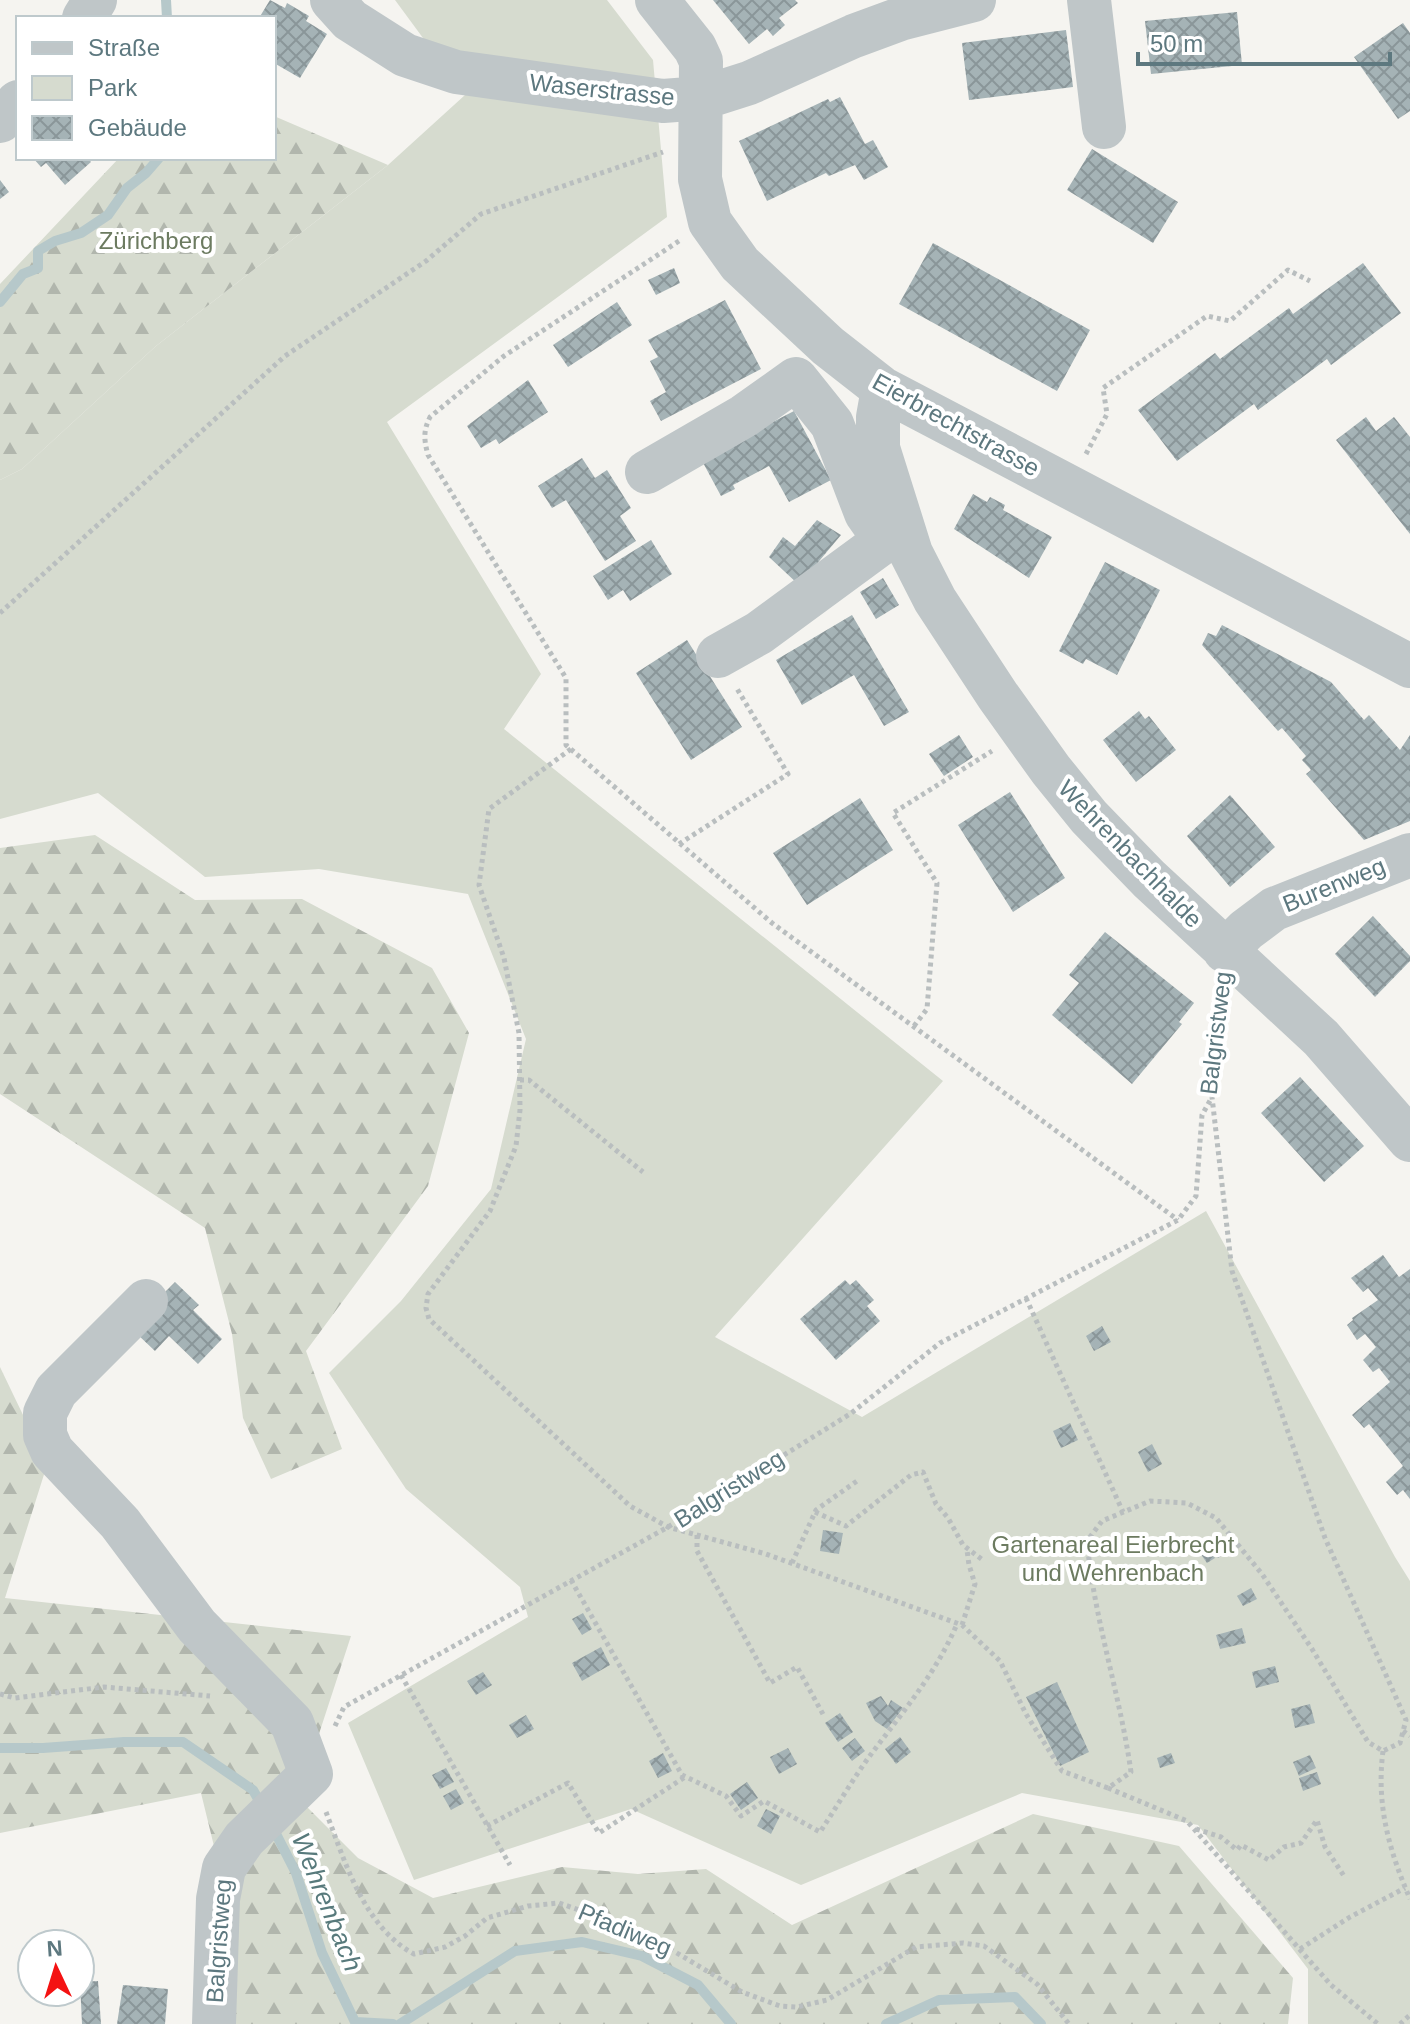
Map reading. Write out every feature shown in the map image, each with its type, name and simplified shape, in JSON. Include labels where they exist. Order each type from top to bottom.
[{"type":"street","name":"Waserstrasse","points":[[332,0],[350,20],[405,55],[456,72],[663,101],[702,118],[749,83],[854,36],[900,19],[974,0]]},
{"type":"street","name":"Eierbrechtstrasse","points":[[657,0],[695,48],[701,61],[700,179],[710,222],[740,264],[828,346],[883,389],[1410,666]]},
{"type":"street","points":[[1089,0],[1104,127]]},
{"type":"street","points":[[0,121],[16,104]]},
{"type":"street","points":[[647,472],[744,416],[796,379],[832,424],[866,513],[894,534],[759,633],[718,656]]},
{"type":"street","name":"Wehrenbachhalde","points":[[883,389],[878,417],[878,448],[894,534],[911,553],[963,646],[1051,770],[1089,817],[1149,879],[1321,1038],[1410,1140]]},
{"type":"street","name":"Burenweg","points":[[1225,951],[1274,909],[1410,855]]},
{"type":"street","points":[[146,1301],[56,1391],[45,1413],[45,1435],[52,1451],[120,1523],[197,1626],[292,1723],[303,1783]]},
{"type":"street","name":"Balgristweg","points":[[214,2024],[218,1899],[224,1868],[244,1839],[303,1783]]},
{"type":"path","points":[[0,613],[285,356],[426,261],[481,214],[702,118]]},
{"type":"path","points":[[710,222],[504,356],[430,417],[425,427],[424,441],[428,455],[566,678],[566,745],[772,923],[1178,1220]]},
{"type":"path","points":[[1069,487],[1107,414],[1103,388],[1207,316],[1230,321],[1288,270],[1310,281]]},
{"type":"path","points":[[679,844],[788,774],[718,656]]},
{"type":"path","points":[[914,1026],[927,1009],[937,883],[893,813],[1024,731]]},
{"type":"path","points":[[571,749],[489,809],[479,885],[507,973],[519,1033],[520,1110],[516,1146],[490,1211],[428,1294],[426,1308],[429,1319],[630,1506],[668,1527],[792,1563],[960,1625],[1000,1661],[1026,1714],[1062,1771],[1187,1821],[1331,1985],[1378,2024]]},
{"type":"path","name":"Balgristweg","points":[[303,1783],[344,1707],[668,1527],[850,1414],[940,1343],[1178,1220],[1196,1196],[1202,1115],[1212,1097],[1225,951]]},
{"type":"path","points":[[520,1080],[529,1080],[643,1172]]},
{"type":"path","points":[[1212,1097],[1232,1271],[1325,1538],[1406,1720],[1400,1743],[1383,1751]]},
{"type":"path","points":[[1026,1298],[1123,1512]]},
{"type":"path","points":[[815,1512],[846,1526],[911,1475],[923,1472],[936,1504],[967,1549],[984,1561]]},
{"type":"path","points":[[792,1563],[815,1512],[857,1481]]},
{"type":"path","points":[[1108,1788],[1131,1772],[1091,1582],[1087,1541],[1102,1521],[1150,1501],[1187,1503],[1216,1518],[1262,1574],[1368,1742],[1383,1751]]},
{"type":"path","points":[[697,1535],[697,1551],[770,1683],[797,1667],[824,1716]]},
{"type":"path","points":[[571,1580],[685,1777],[726,1796],[741,1816],[764,1801],[820,1832],[874,1750],[912,1704],[960,1625],[975,1584],[967,1549]]},
{"type":"path","points":[[401,1675],[510,1865]]},
{"type":"path","points":[[0,1694],[15,1698],[104,1687],[225,1697]]},
{"type":"path","points":[[1403,1731],[1410,1736]]},
{"type":"path","points":[[1383,1751],[1380,1779],[1382,1818],[1392,1856],[1410,1899]]},
{"type":"path","points":[[487,1826],[568,1783],[599,1833],[685,1777]]},
{"type":"path","name":"Pfadiweg","points":[[303,1783],[364,1904],[403,1948],[414,1954],[445,1947],[487,1918],[528,1906],[559,1903],[642,1932],[742,1992],[780,2006],[797,2007],[827,2000],[916,1947],[963,1943],[984,1946],[1037,1984],[1069,2024]]},
{"type":"path","points":[[1195,1829],[1221,1837],[1237,1850],[1241,1845],[1269,1860],[1284,1847],[1301,1843],[1317,1820],[1325,1847],[1344,1876]]},
{"type":"path","points":[[1300,1949],[1350,1917],[1405,1888]]},
{"type":"path","points":[[1400,2024],[1410,2015]]},
{"type":"green space","name":"Gartenareal Eierbrecht und Wehrenbach","points":[[395,0],[607,0],[653,60],[667,217],[387,422],[541,674],[504,729],[943,1081],[715,1337],[862,1417],[1206,1211],[1410,1581],[1410,2024],[1308,2024],[1308,1969],[1198,1825],[1022,1793],[801,1885],[631,1809],[414,1880],[348,1723],[528,1617],[520,1587],[406,1489],[329,1373],[401,1301],[491,1189],[526,1039],[468,894],[319,869],[205,877],[98,793],[0,819],[0,480],[22,469],[156,346],[388,165],[465,95]]},
{"type":"green space","name":"Zürichberg","points":[[276,117],[388,165],[156,346],[22,469],[0,480],[0,284],[117,160],[276,160]]},
{"type":"green space","points":[[95,835],[195,900],[302,899],[432,968],[469,1033],[428,1186],[306,1351],[342,1449],[271,1479],[243,1418],[232,1334],[205,1228],[0,1094],[0,848]]},
{"type":"green space","points":[[0,1367],[47,1465],[5,1598],[351,1636],[298,1798],[358,1858],[433,1898],[562,1867],[638,1874],[706,1869],[792,1925],[1033,1814],[1179,1846],[1293,1978],[1288,2024],[220,2024],[223,1883],[201,1793],[0,1833]]},
{"type":"building","points":[[270,0],[285,8],[287,3],[309,16],[306,21],[327,34],[300,78],[276,64],[276,16],[260,16]]},
{"type":"building","points":[[713,0],[795,0],[798,3],[779,18],[785,25],[773,36],[767,29],[749,44]]},
{"type":"building","points":[[1237,12],[1242,65],[1151,74],[1145,21]]},
{"type":"building","points":[[1403,23],[1410,33],[1410,111],[1398,119],[1354,57]]},
{"type":"building","points":[[1066,30],[1073,87],[969,100],[962,43]]},
{"type":"building","points":[[840,97],[865,144],[873,140],[888,167],[864,180],[855,165],[829,176],[826,173],[767,201],[739,141],[828,99],[830,102]]},
{"type":"building","points":[[1092,149],[1178,202],[1153,243],[1067,190]]},
{"type":"building","points":[[35,160],[91,162],[65,185],[46,163],[41,167]]},
{"type":"building","points":[[0,180],[9,192],[0,199]]},
{"type":"building","points":[[933,243],[1090,330],[1057,391],[899,304]]},
{"type":"building","points":[[1363,263],[1401,313],[1331,365],[1327,359],[1258,410],[1254,404],[1177,461],[1138,410],[1215,353],[1220,359],[1289,308],[1293,314]]},
{"type":"building","points":[[674,268],[680,283],[656,295],[648,280]]},
{"type":"building","points":[[725,300],[761,369],[661,421],[650,401],[666,392],[650,361],[658,357],[648,340]]},
{"type":"building","points":[[617,302],[632,325],[568,367],[553,345]]},
{"type":"building","points":[[528,380],[548,412],[499,444],[496,439],[481,448],[467,426]]},
{"type":"building","points":[[794,411],[831,480],[789,502],[769,466],[733,485],[735,489],[721,496],[701,459]]},
{"type":"building","points":[[1366,417],[1376,431],[1394,417],[1410,437],[1410,534],[1336,440]]},
{"type":"building","points":[[582,458],[595,478],[607,470],[631,508],[620,516],[636,541],[605,561],[566,500],[552,508],[538,486]]},
{"type":"building","points":[[973,494],[987,502],[990,497],[1005,505],[1003,510],[1052,537],[1029,578],[954,529]]},
{"type":"building","points":[[817,520],[841,535],[799,585],[769,557],[783,537],[795,546]]},
{"type":"building","points":[[651,540],[672,574],[630,601],[623,590],[608,600],[593,576]]},
{"type":"building","points":[[1105,562],[1160,590],[1117,675],[1086,659],[1083,664],[1059,651]]},
{"type":"building","points":[[883,578],[899,605],[876,619],[860,592]]},
{"type":"building","points":[[852,615],[909,712],[884,726],[854,675],[802,705],[776,660]]},
{"type":"building","points":[[1222,625],[1331,682],[1364,720],[1369,715],[1400,750],[1410,735],[1410,821],[1364,840],[1306,774],[1311,770],[1302,760],[1306,756],[1282,728],[1278,731],[1202,645],[1208,633],[1216,636]]},
{"type":"building","points":[[687,640],[742,727],[691,760],[636,673]]},
{"type":"building","points":[[1139,711],[1145,719],[1149,716],[1176,750],[1136,782],[1103,740]]},
{"type":"building","points":[[959,735],[973,757],[944,776],[929,754]]},
{"type":"building","points":[[1010,792],[1065,878],[1013,912],[958,825]]},
{"type":"building","points":[[1230,795],[1275,847],[1230,887],[1187,836]]},
{"type":"building","points":[[860,798],[893,850],[807,905],[773,853]]},
{"type":"building","points":[[1373,916],[1410,956],[1410,961],[1375,997],[1335,954]]},
{"type":"building","points":[[1105,932],[1194,1003],[1179,1022],[1182,1024],[1132,1084],[1052,1015],[1079,983],[1069,975]]},
{"type":"building","points":[[1300,1077],[1364,1146],[1324,1182],[1261,1113]]},
{"type":"building","points":[[1383,1255],[1399,1277],[1410,1269],[1410,1499],[1403,1490],[1397,1495],[1386,1482],[1403,1466],[1369,1424],[1364,1428],[1352,1415],[1390,1382],[1379,1368],[1373,1372],[1363,1360],[1376,1347],[1365,1334],[1357,1340],[1347,1325],[1378,1300],[1368,1288],[1363,1292],[1351,1278]]},
{"type":"building","points":[[845,1280],[850,1285],[856,1280],[874,1300],[867,1306],[880,1321],[836,1360],[800,1319]]},
{"type":"building","points":[[175,1282],[199,1305],[193,1310],[222,1339],[198,1364],[169,1336],[155,1351],[136,1333],[162,1295]]},
{"type":"building","points":[[1102,1326],[1111,1342],[1094,1351],[1086,1336]]},
{"type":"building","points":[[1070,1423],[1078,1440],[1061,1448],[1053,1431]]},
{"type":"building","points":[[1152,1444],[1162,1464],[1148,1472],[1138,1452]]},
{"type":"building","points":[[823,1530],[843,1533],[839,1554],[820,1551]]},
{"type":"building","points":[[1216,1536],[1226,1553],[1218,1558],[1208,1541]]},
{"type":"building","points":[[1206,1543],[1215,1558],[1207,1563],[1197,1549]]},
{"type":"building","points":[[1251,1588],[1257,1599],[1243,1606],[1237,1596]]},
{"type":"building","points":[[583,1613],[592,1629],[582,1635],[572,1619]]},
{"type":"building","points":[[1242,1628],[1246,1643],[1220,1649],[1216,1635]]},
{"type":"building","points":[[601,1647],[610,1665],[582,1681],[572,1663]]},
{"type":"building","points":[[1275,1666],[1279,1682],[1256,1688],[1252,1672]]},
{"type":"building","points":[[483,1672],[492,1685],[476,1695],[467,1681]]},
{"type":"building","points":[[1057,1682],[1089,1752],[1060,1766],[1026,1697]]},
{"type":"building","points":[[881,1696],[888,1706],[891,1700],[903,1708],[887,1729],[875,1721],[866,1703]]},
{"type":"building","points":[[1310,1704],[1315,1723],[1295,1728],[1291,1709]]},
{"type":"building","points":[[840,1713],[853,1732],[838,1742],[825,1723]]},
{"type":"building","points":[[526,1715],[534,1729],[517,1738],[509,1725]]},
{"type":"building","points":[[900,1737],[911,1752],[896,1764],[885,1749]]},
{"type":"building","points":[[855,1738],[865,1751],[852,1761],[842,1748]]},
{"type":"building","points":[[788,1748],[797,1764],[779,1774],[770,1757]]},
{"type":"building","points":[[663,1753],[672,1771],[658,1778],[649,1761]]},
{"type":"building","points":[[1171,1753],[1175,1763],[1160,1768],[1157,1758]]},
{"type":"building","points":[[1310,1755],[1316,1768],[1299,1776],[1293,1762]]},
{"type":"building","points":[[446,1768],[454,1782],[440,1789],[432,1775]]},
{"type":"building","points":[[1317,1772],[1321,1784],[1303,1791],[1299,1778]]},
{"type":"building","points":[[747,1782],[758,1798],[741,1810],[730,1794]]},
{"type":"building","points":[[456,1789],[464,1803],[451,1810],[443,1796]]},
{"type":"building","points":[[766,1809],[780,1816],[771,1834],[757,1826]]},
{"type":"building","points":[[96,1981],[101,2024],[82,2024],[81,2008],[96,2008]]},
{"type":"building","points":[[123,1985],[168,1989],[165,2024],[117,2024]]},
{"type":"waterway","points":[[166,0],[167,16]]},
{"type":"waterway","points":[[0,302],[23,274],[38,268],[38,251],[55,241],[81,233],[108,215],[127,188],[157,160]]},
{"type":"waterway","name":"Wehrenbach","points":[[0,1748],[183,1742],[253,1790],[262,1806]]},
{"type":"waterway","name":"Wehrenbach","points":[[273,1828],[296,1873],[322,1953],[355,2022],[393,2024]]},
{"type":"waterway","name":"Wehrenbach","points":[[400,2024],[515,1951],[582,1942],[642,1956],[698,1985],[731,2024]]},
{"type":"waterway","name":"Wehrenbach","points":[[886,2024],[939,2000],[1015,1997],[1041,2024]]}]
